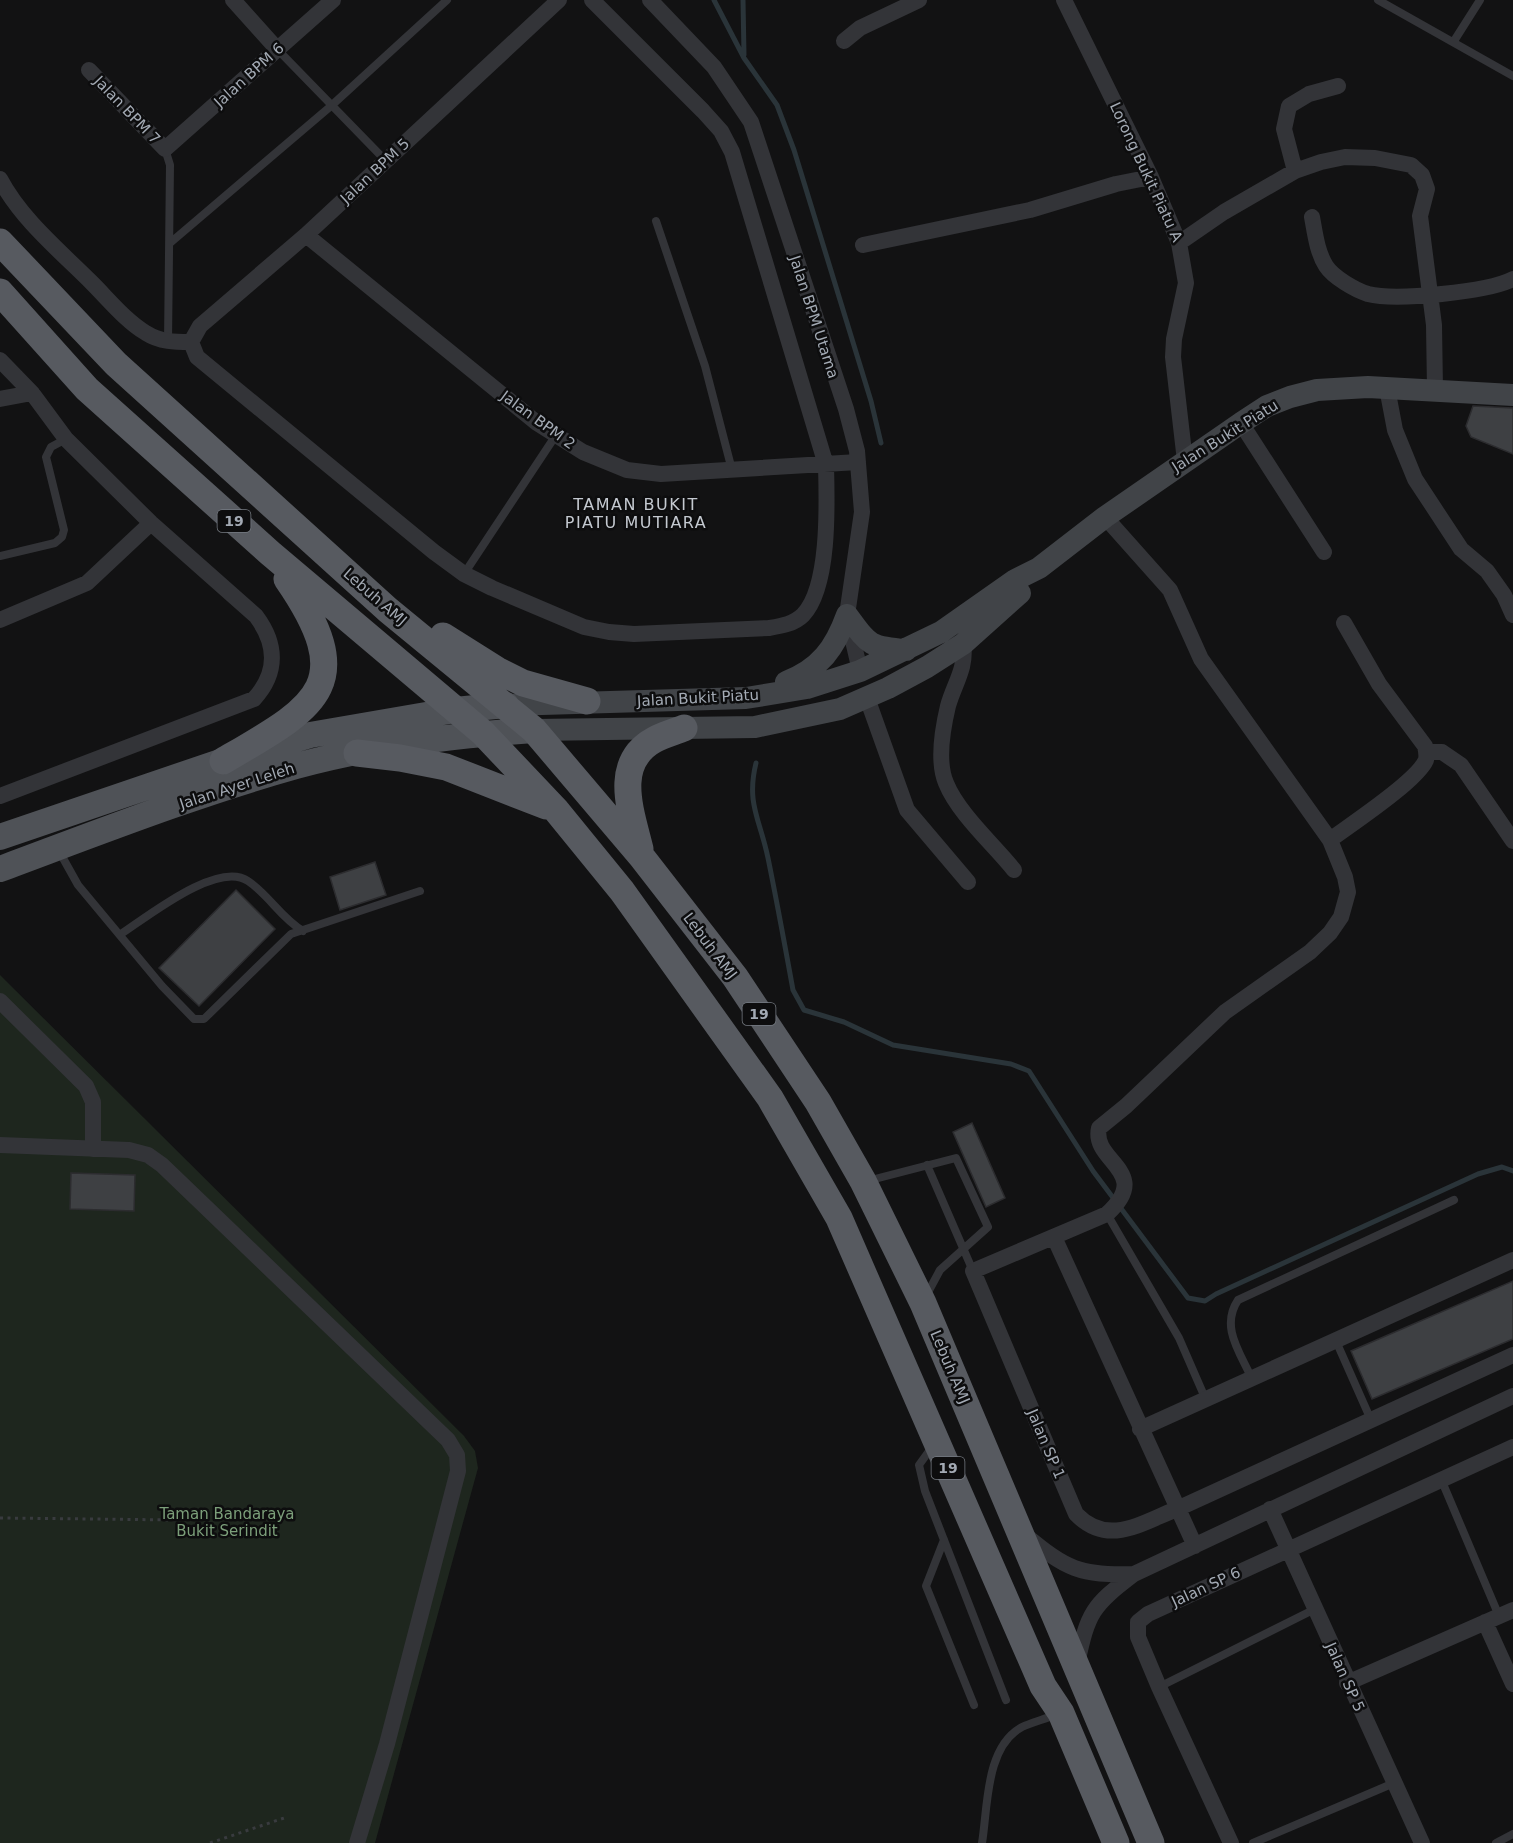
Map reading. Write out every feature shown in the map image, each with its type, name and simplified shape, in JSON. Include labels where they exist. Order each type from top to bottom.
[{"type":"highway","name":"Lebuh AMJ","points":[[0,242],[116,364],[388,610],[534,730],[641,855],[735,977],[818,1101],[863,1182],[923,1303],[1151,1843]]},
{"type":"highway","name":"19","points":[[0,292],[87,389],[270,553],[483,733],[556,810],[622,891],[684,975],[788,1126],[839,1218],[1043,1686],[1060,1713],[1116,1843]]},
{"type":"highway","points":[[223,761],[287,723],[304,709],[315,696],[321,680],[324,664],[315,623],[270,553]]},
{"type":"highway","points":[[388,610],[428,627],[497,670],[523,683],[587,701]]},
{"type":"highway","points":[[641,855],[628,800],[626,777],[632,763],[653,740],[684,728]]},
{"type":"highway","points":[[357,753],[446,767],[556,810]]},
{"type":"main road","name":"Jalan Bukit Piatu","points":[[506,705],[746,698],[807,688],[860,671],[941,632],[1016,580],[1039,568],[1105,517],[1267,406],[1317,390],[1387,388],[1513,394]]},
{"type":"main road","name":"Jalan Bukit Piatu","points":[[534,730],[755,727],[840,709],[867,698],[927,667],[963,644],[1024,589],[1039,568]]},
{"type":"main road","points":[[746,698],[816,668],[831,651],[847,615],[866,640],[877,648],[906,650]]},
{"type":"main road","points":[[796,720],[836,699],[849,689],[860,671],[869,677],[879,679],[927,667]]},
{"type":"main road","name":"Jalan Ayer Leleh","points":[[1,831],[310,735],[455,710],[506,705]]},
{"type":"main road","name":"Jalan Ayer Leleh","points":[[0,869],[129,819],[297,766],[357,753],[483,733],[534,730]]},
{"type":"main road","points":[[1,831],[9,846],[19,854],[87,837]]},
{"type":"street","points":[[233,0],[278,49]]},
{"type":"street","name":"Jalan BPM 6","points":[[165,149],[333,0]]},
{"type":"street","name":"Jalan BPM 5","points":[[191,342],[200,326],[306,235],[559,0]]},
{"type":"street","points":[[0,179],[21,209],[50,241],[131,322],[147,334],[168,342],[191,342],[197,357],[325,464],[464,574],[584,627],[609,632],[634,634],[769,628],[788,625],[802,616],[812,603],[818,588],[826,522],[826,465],[732,152],[721,130],[592,0]]},
{"type":"street","name":"Jalan BPM Utama","points":[[650,0],[714,67],[751,122],[846,409],[858,462],[861,512],[847,615],[860,671]]},
{"type":"street","points":[[844,41],[860,28],[920,0]]},
{"type":"street","name":"Lorong Bukit Piatu A","points":[[1064,0],[1151,177],[1179,243],[1186,283],[1174,339],[1173,357],[1185,461]]},
{"type":"street","name":"Jalan BPM 7","points":[[89,70],[165,149]]},
{"type":"street","points":[[1296,171],[1284,129],[1289,106],[1309,94],[1338,86]]},
{"type":"street","points":[[1179,243],[1224,212],[1296,171],[1345,157],[1375,158],[1411,165],[1422,175],[1427,189],[1420,216],[1435,344],[1435,389]]},
{"type":"street","points":[[863,244],[1030,210],[1116,184],[1151,177]]},
{"type":"street","points":[[1312,217],[1317,242],[1326,267],[1344,282],[1367,294],[1395,297],[1429,295],[1481,288],[1513,279]]},
{"type":"street","name":"Jalan BPM 2","points":[[306,235],[537,423],[583,452],[627,470],[660,474],[858,462]]},
{"type":"street","points":[[0,360],[32,393],[66,439],[151,523],[256,616],[266,629],[273,657],[272,673],[265,687],[254,699],[0,796]]},
{"type":"street","points":[[1387,388],[1395,430],[1415,479],[1461,549],[1487,571],[1504,595],[1513,615]]},
{"type":"street","points":[[0,399],[32,393]]},
{"type":"street","points":[[1241,423],[1324,552]]},
{"type":"street","points":[[973,1271],[1054,1237],[1115,1207],[1125,1191],[1122,1174],[1099,1139],[1099,1128],[1225,1012],[1310,952],[1330,933],[1341,918],[1348,892],[1345,877],[1330,840],[1201,659],[1170,590],[1105,517]]},
{"type":"street","points":[[0,620],[87,583],[151,523]]},
{"type":"street","points":[[1330,840],[1399,788],[1423,763],[1427,752],[1425,746],[1379,684],[1344,623]]},
{"type":"street","points":[[963,644],[964,667],[952,693],[946,722],[942,767],[946,783],[956,800],[1014,870]]},
{"type":"street","points":[[867,698],[908,810],[968,882]]},
{"type":"street","points":[[1427,752],[1442,752],[1461,765],[1513,841]]},
{"type":"street","points":[[0,1001],[86,1086],[93,1102],[93,1149]]},
{"type":"street","points":[[0,1145],[129,1150],[148,1155],[162,1165],[448,1440],[457,1455],[458,1471],[455,1483],[387,1744],[357,1843]]},
{"type":"street","points":[[1054,1237],[1140,1430],[1195,1546]]},
{"type":"street","points":[[1140,1430],[1513,1260]]},
{"type":"street","name":"Jalan SP 1","points":[[973,1271],[1076,1514],[1087,1525],[1104,1532],[1123,1530],[1177,1509]]},
{"type":"street","points":[[1177,1509],[1513,1355]]},
{"type":"street","points":[[1077,1666],[1083,1635],[1096,1605],[1134,1574],[1513,1396]]},
{"type":"street","points":[[1288,1547],[1513,1447]]},
{"type":"street","name":"Jalan SP 5","points":[[1270,1509],[1347,1683],[1422,1843]]},
{"type":"street","points":[[1020,1530],[1061,1564],[1084,1573],[1134,1574]]},
{"type":"street","name":"Jalan SP 6","points":[[1159,1686],[1138,1637],[1138,1622],[1148,1614],[1288,1547]]},
{"type":"street","points":[[1347,1683],[1499,1616],[1513,1684]]},
{"type":"street","points":[[1159,1686],[1231,1843]]},
{"type":"lane","points":[[170,243],[331,106],[447,0]]},
{"type":"lane","points":[[1378,0],[1513,76]]},
{"type":"lane","points":[[1454,41],[1480,0]]},
{"type":"lane","points":[[278,49],[386,161]]},
{"type":"lane","points":[[165,149],[170,165],[168,342]]},
{"type":"lane","points":[[656,221],[705,366],[732,470]]},
{"type":"lane","points":[[464,574],[556,435]]},
{"type":"lane","points":[[0,555],[55,543],[62,537],[64,530],[46,457],[51,447],[66,439]]},
{"type":"lane","points":[[57,848],[78,885],[194,1019],[204,1019],[291,934],[420,891]]},
{"type":"lane","points":[[121,934],[189,889],[222,877],[236,876],[248,880],[288,922],[303,931]]},
{"type":"lane","points":[[863,1182],[956,1158],[988,1227],[940,1270],[923,1303]]},
{"type":"lane","points":[[927,1166],[973,1271]]},
{"type":"lane","points":[[1252,1380],[1229,1321],[1238,1300],[1454,1200]]},
{"type":"lane","points":[[1115,1207],[1179,1338],[1206,1400]]},
{"type":"lane","points":[[1336,1341],[1371,1420]]},
{"type":"lane","points":[[936,1441],[919,1465],[925,1491],[1006,1700]]},
{"type":"lane","points":[[1441,1479],[1499,1616]]},
{"type":"lane","points":[[944,1540],[926,1586],[974,1705]]},
{"type":"lane","points":[[1159,1686],[1315,1609]]},
{"type":"lane","points":[[982,1843],[997,1755],[1006,1740],[1020,1728],[1060,1713]]},
{"type":"lane","points":[[1252,1843],[1394,1783]]},
{"type":"lane","points":[[1496,1843],[1513,1834]]},
{"type":"path","points":[[0,1518],[179,1520]]},
{"type":"path","points":[[210,1843],[287,1816]]},
{"type":"green space","name":"Taman Bandaraya Bukit Serindit","points":[[0,975],[464,1436],[475,1451],[478,1468],[375,1843],[0,1843]]},
{"type":"building","points":[[1473,406],[1513,408],[1513,454],[1471,437],[1466,426]]},
{"type":"building","points":[[375,862],[386,895],[340,910],[330,877]]},
{"type":"building","points":[[236,890],[275,929],[199,1006],[159,968]]},
{"type":"building","points":[[972,1123],[1005,1198],[986,1207],[953,1132]]},
{"type":"building","points":[[71,1173],[135,1175],[134,1211],[70,1209]]},
{"type":"building","points":[[1513,1281],[1513,1339],[1372,1399],[1351,1351]]},
{"type":"waterway","points":[[714,0],[744,58],[777,105],[794,150],[871,401],[881,443]]},
{"type":"waterway","points":[[743,0],[744,55]]},
{"type":"waterway","points":[[756,763],[753,777],[753,801],[768,858],[793,990],[804,1010],[844,1022],[893,1045],[1011,1064],[1029,1071],[1093,1171],[1188,1298],[1205,1301],[1478,1174],[1502,1167],[1513,1171]]},
{"type":"district","name":"TAMAN BUKIT PIATU MUTIARA","points":[[636,513]]}]
